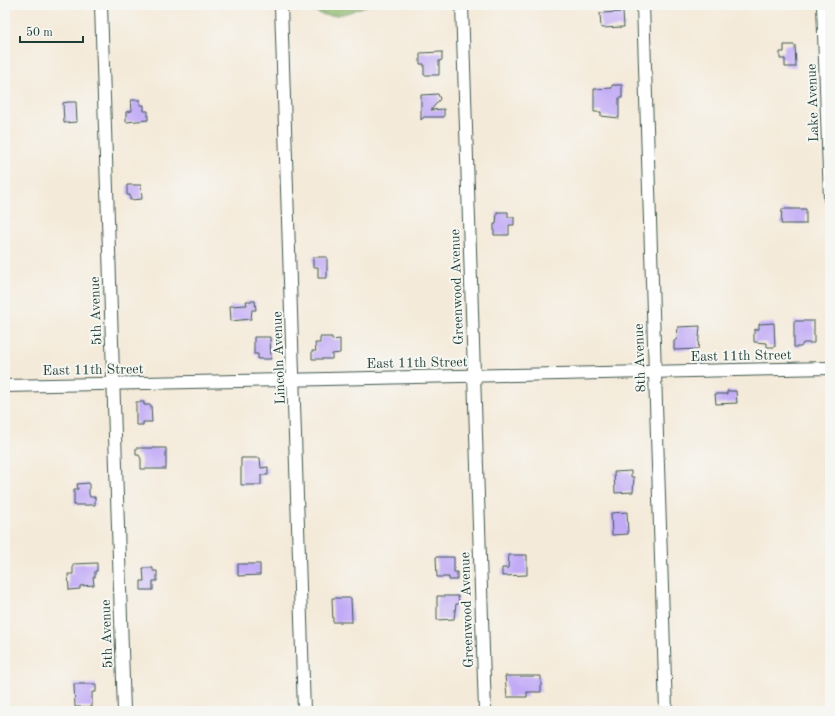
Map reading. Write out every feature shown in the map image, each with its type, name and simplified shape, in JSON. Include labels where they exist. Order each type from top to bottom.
[{"type":"street","name":"5th Avenue","points":[[101,5],[124,711]]},
{"type":"street","name":"Lincoln Avenue","points":[[281,5],[304,711]]},
{"type":"street","name":"Greenwood Avenue","points":[[462,5],[485,711]]},
{"type":"street","name":"8th Avenue","points":[[643,5],[666,711]]},
{"type":"street","name":"Lake Avenue","points":[[823,5],[830,199]]},
{"type":"street","name":"East 11th Street","points":[[5,386],[830,368]]},
{"type":"green space","points":[[308,5],[368,5],[344,14],[329,15],[314,11]]},
{"type":"building","points":[[623,12],[624,27],[601,28],[600,13]]},
{"type":"building","points":[[784,45],[795,45],[796,67],[785,67],[785,59],[780,59],[780,52],[784,52]]},
{"type":"building","points":[[442,52],[442,60],[439,61],[439,75],[424,75],[424,64],[420,64],[420,53]]},
{"type":"building","points":[[612,85],[622,85],[622,98],[619,98],[619,118],[601,116],[601,112],[594,112],[594,89],[612,88]]},
{"type":"building","points":[[438,94],[440,99],[431,110],[444,109],[444,117],[424,117],[421,120],[421,95]]},
{"type":"building","points":[[131,100],[140,100],[140,105],[144,105],[144,111],[148,111],[148,120],[126,122],[126,112],[132,111]]},
{"type":"building","points":[[76,102],[77,122],[64,123],[63,103]]},
{"type":"building","points":[[127,185],[141,185],[142,199],[130,200],[130,195],[127,195]]},
{"type":"building","points":[[782,209],[806,209],[806,224],[781,224]]},
{"type":"building","points":[[497,212],[508,212],[508,217],[514,217],[514,225],[509,225],[509,235],[494,235],[494,224],[496,224]]},
{"type":"building","points":[[313,257],[327,257],[327,278],[318,278],[318,267],[313,267]]},
{"type":"building","points":[[246,301],[255,301],[256,310],[252,310],[251,319],[231,321],[230,306],[247,305]]},
{"type":"building","points":[[794,321],[814,321],[814,343],[803,343],[801,347],[794,347]]},
{"type":"building","points":[[774,323],[775,347],[767,347],[767,343],[754,342],[754,330],[759,329],[759,324]]},
{"type":"building","points":[[700,326],[698,349],[674,350],[674,341],[677,339],[678,327]]},
{"type":"building","points":[[254,337],[270,337],[271,359],[258,359],[258,354],[254,354]]},
{"type":"building","points":[[320,337],[332,337],[332,340],[340,339],[340,353],[332,354],[332,359],[312,359],[312,351],[316,351],[315,343],[320,343]]},
{"type":"building","points":[[727,391],[736,391],[737,403],[716,404],[715,394],[727,394]]},
{"type":"building","points":[[136,402],[144,402],[144,405],[151,405],[152,422],[143,422],[143,425],[136,425]]},
{"type":"building","points":[[136,448],[166,448],[166,469],[141,469],[141,459],[139,455],[136,455]]},
{"type":"building","points":[[241,458],[260,458],[261,468],[268,467],[268,475],[261,475],[261,485],[241,485]]},
{"type":"building","points":[[631,471],[631,477],[634,477],[633,492],[615,493],[614,472]]},
{"type":"building","points":[[89,483],[89,494],[90,497],[95,497],[95,505],[74,505],[74,489],[78,489],[77,484]]},
{"type":"building","points":[[627,512],[628,534],[612,535],[611,513]]},
{"type":"building","points":[[509,555],[527,555],[527,575],[502,576],[502,568],[508,568]]},
{"type":"building","points":[[436,557],[454,557],[454,572],[457,572],[457,580],[449,580],[449,577],[437,577]]},
{"type":"building","points":[[97,563],[97,571],[95,571],[95,577],[93,577],[94,585],[80,586],[80,589],[69,590],[68,574],[73,574],[73,564]]},
{"type":"building","points":[[238,564],[260,564],[260,575],[238,576]]},
{"type":"building","points":[[143,568],[153,568],[153,571],[157,571],[157,581],[153,581],[153,590],[141,590],[141,581],[144,581]]},
{"type":"building","points":[[437,596],[458,596],[459,604],[456,604],[454,619],[437,620]]},
{"type":"building","points":[[332,598],[351,598],[352,622],[333,622]]},
{"type":"building","points":[[505,676],[541,676],[541,692],[527,692],[527,697],[507,697]]},
{"type":"building","points":[[74,684],[96,684],[96,692],[92,692],[92,707],[75,707]]}]
